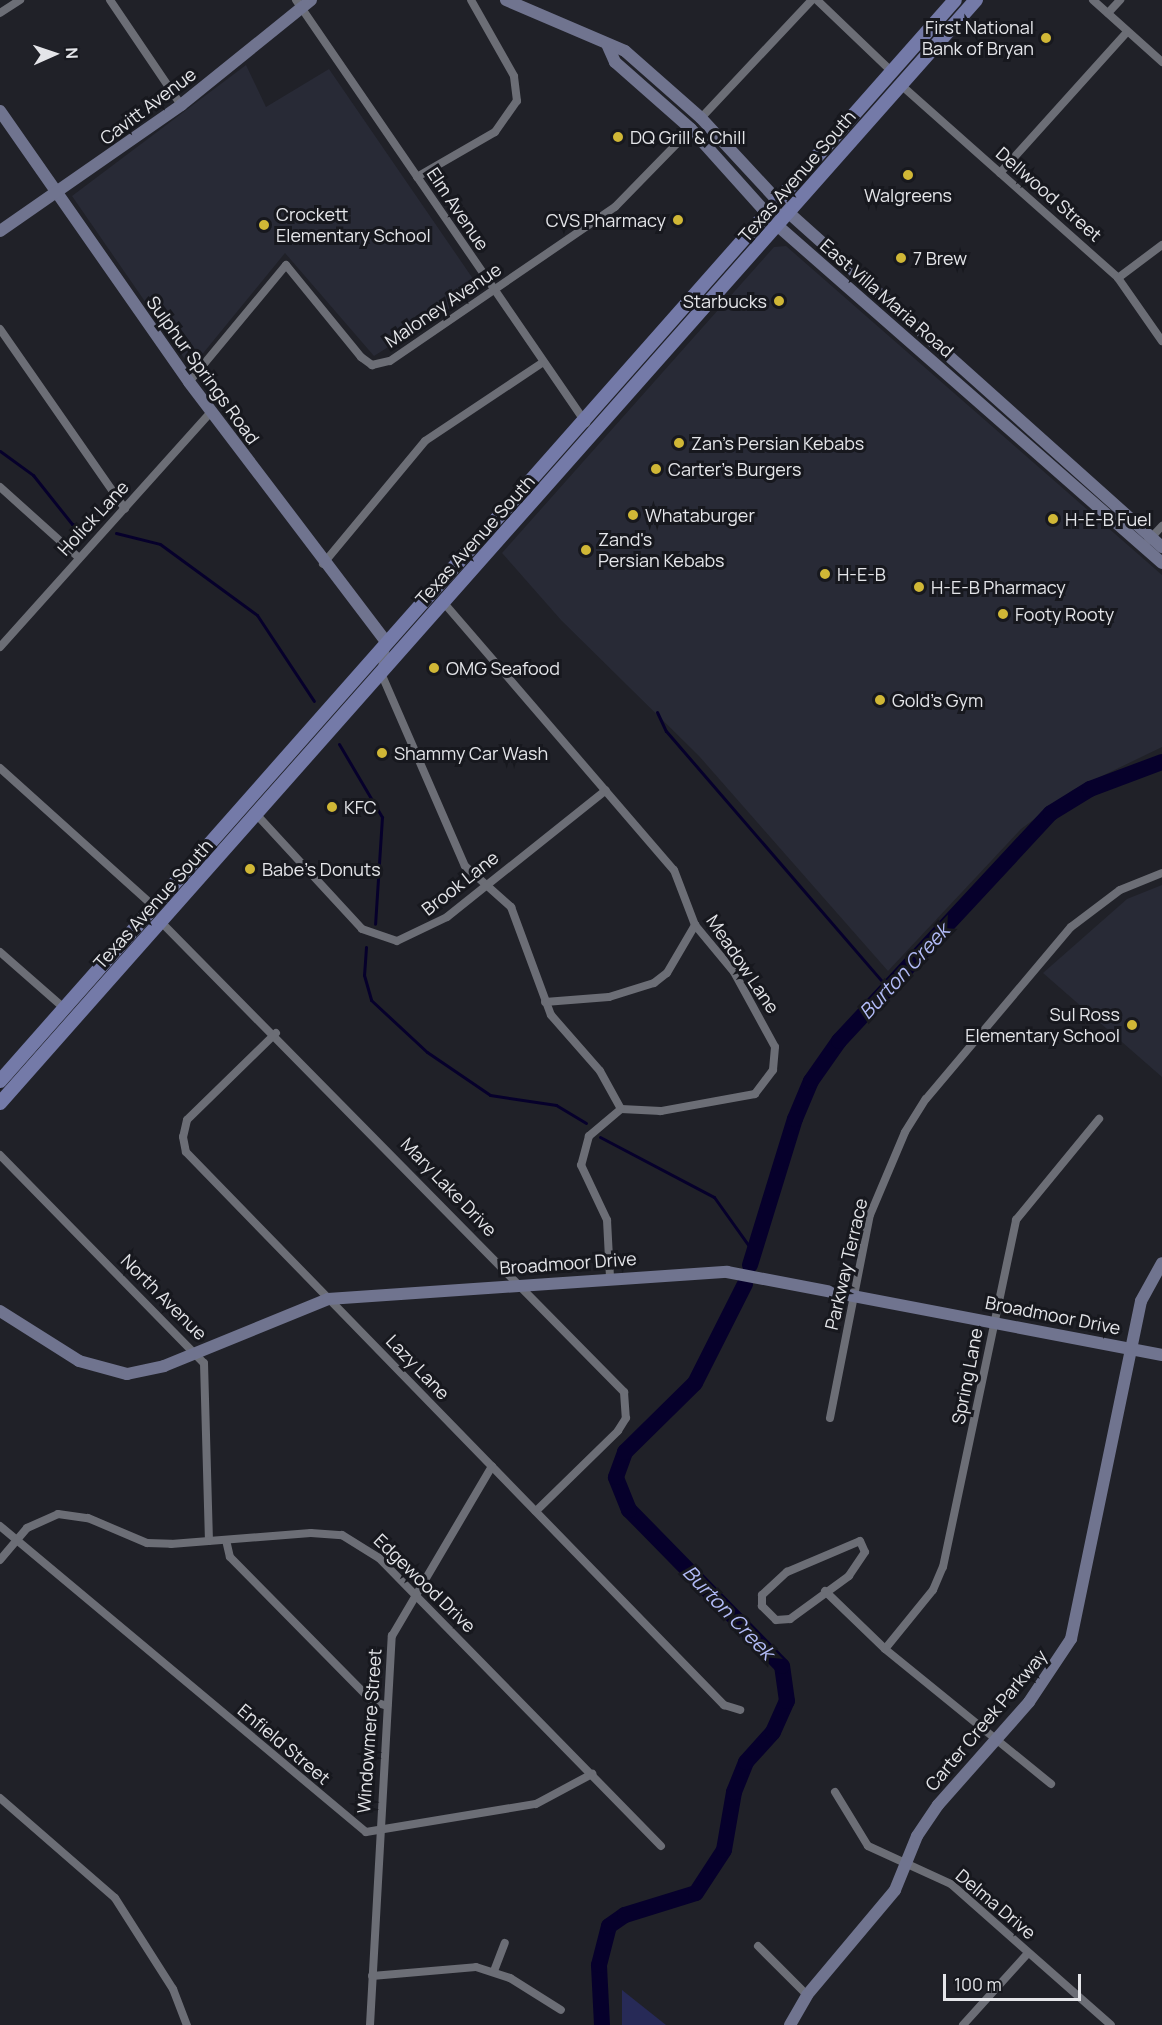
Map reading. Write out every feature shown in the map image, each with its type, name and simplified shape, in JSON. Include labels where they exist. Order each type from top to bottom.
[{"type":"main road","name":"Texas Avenue South","points":[[0,1081],[765,213],[956,0]]},
{"type":"main road","name":"Texas Avenue South","points":[[0,1103],[976,0]]},
{"type":"main road","points":[[90,1001],[92,989],[153,919],[153,906]]},
{"type":"street","points":[[0,13],[20,0]]},
{"type":"street","points":[[110,0],[181,105]]},
{"type":"street","points":[[417,177],[495,132],[517,100],[514,76],[471,0]]},
{"type":"street","name":"East Villa Maria Road","points":[[506,0],[625,51],[701,118],[789,213],[1147,542],[1162,562]]},
{"type":"street","points":[[701,118],[812,0]]},
{"type":"street","points":[[817,0],[892,72]]},
{"type":"street","points":[[1093,0],[1162,62]]},
{"type":"street","points":[[1108,13],[1120,0]]},
{"type":"street","name":"Cavitt Avenue","points":[[0,231],[57,196],[181,105],[302,3]]},
{"type":"street","name":"Elm Avenue","points":[[302,3],[493,292],[594,434]]},
{"type":"street","points":[[1000,173],[1127,32]]},
{"type":"street","name":"East Villa Maria Road","points":[[607,44],[615,62],[691,129],[778,226],[1147,542],[1162,547]]},
{"type":"street","name":"Dellwood Street","points":[[901,85],[1118,278],[1162,341]]},
{"type":"street","name":"Sulphur Springs Road","points":[[0,111],[57,196],[189,382],[323,564],[387,644]]},
{"type":"street","name":"Maloney Avenue","points":[[189,382],[286,265],[372,365],[402,354],[615,207],[691,129]]},
{"type":"street","points":[[1118,278],[1162,245]]},
{"type":"street","points":[[0,329],[124,509]]},
{"type":"street","points":[[323,564],[425,441],[542,363]]},
{"type":"street","name":"Holick Lane","points":[[0,647],[78,557],[211,412]]},
{"type":"street","points":[[0,488],[78,557]]},
{"type":"street","points":[[1147,542],[1162,526]]},
{"type":"street","name":"Meadow Lane","points":[[444,603],[674,870],[695,925],[734,972],[770,1034],[773,1070],[762,1088],[746,1098],[661,1112],[621,1109]]},
{"type":"street","points":[[387,644],[381,673],[455,846],[484,885],[498,892],[520,924],[545,1002],[600,1071],[621,1109],[598,1124],[581,1150],[583,1176],[607,1220],[610,1278]]},
{"type":"street","points":[[0,768],[153,906]]},
{"type":"street","name":"Brook Lane","points":[[256,814],[362,928],[387,940],[427,930],[606,790]]},
{"type":"street","name":"Parkway Terrace","points":[[830,1418],[870,1215],[896,1149],[926,1099],[1071,927],[1120,890],[1162,873]]},
{"type":"street","name":"Mary Lake Drive","points":[[161,922],[276,1033],[613,1378],[628,1405],[618,1431],[536,1511]]},
{"type":"street","points":[[545,1002],[609,997],[654,983],[667,973],[695,925]]},
{"type":"street","points":[[0,952],[64,1008]]},
{"type":"street","name":"Lazy Lane","points":[[276,1033],[187,1120],[184,1144],[195,1165],[724,1705],[740,1710]]},
{"type":"street","name":"Spring Lane","points":[[885,1649],[933,1590],[943,1567],[1016,1220],[1099,1119]]},
{"type":"street","name":"North Avenue","points":[[0,1155],[197,1353],[208,1382],[209,1541]]},
{"type":"street","name":"Carter Creek Parkway","points":[[790,2025],[807,1995],[880,1911],[938,1804],[1047,1680],[1071,1639],[1130,1348],[1142,1301],[1162,1263]]},
{"type":"street","name":"Broadmoor Drive","points":[[0,1311],[80,1361],[108,1372],[144,1372],[197,1353],[328,1299],[610,1278],[727,1272],[1162,1354]]},
{"type":"street","name":"Windowmere Street","points":[[370,2025],[379,1833],[392,1636],[492,1466]]},
{"type":"street","name":"Edgewood Drive","points":[[0,1560],[16,1540],[41,1519],[58,1514],[88,1518],[147,1543],[342,1535],[368,1548],[661,1846]]},
{"type":"street","name":"Enfield Street","points":[[0,1526],[356,1826],[379,1833]]},
{"type":"street","points":[[226,1540],[230,1557],[372,1701],[387,1706]]},
{"type":"street","points":[[860,1541],[866,1552],[858,1564],[825,1591],[783,1622],[760,1601],[787,1572],[860,1541]]},
{"type":"street","points":[[825,1591],[885,1649],[1051,1784]]},
{"type":"street","points":[[379,1833],[536,1804],[592,1774]]},
{"type":"street","name":"Delma Drive","points":[[834,1792],[868,1846],[951,1884],[1111,2025]]},
{"type":"street","points":[[0,1798],[126,1912],[173,1989],[187,2025]]},
{"type":"street","points":[[494,1971],[505,1943]]},
{"type":"street","points":[[758,1946],[807,1995]]},
{"type":"street","points":[[963,2025],[1028,1953]]},
{"type":"street","points":[[372,1976],[459,1966],[494,1971],[561,2010]]},
{"type":"shaded area","name":"Crockett Elementary School","points":[[246,65],[266,107],[329,69],[480,289],[374,356],[285,253],[191,368],[72,196]]},
{"type":"shaded area","points":[[786,246],[1162,575],[1162,747],[1073,790],[1021,829],[888,971],[699,756],[561,620],[502,553],[774,247]]},
{"type":"shaded area","name":"Sul Ross Elementary School","points":[[1162,885],[1162,1077],[1043,973],[1127,899]]},
{"type":"shaded area","points":[[622,1990],[666,2025],[622,2025]]},
{"type":"waterway","points":[[0,451],[33,475],[72,524],[90,531]]},
{"type":"waterway","points":[[116,533],[160,544],[257,615],[314,701]]},
{"type":"waterway","points":[[657,712],[666,731],[886,986]]},
{"type":"waterway","points":[[339,744],[382,817],[375,924]]},
{"type":"waterway","name":"Burton Creek","points":[[750,1265],[795,1119],[811,1081],[839,1041],[1051,813],[1090,789],[1162,762]]},
{"type":"waterway","points":[[366,947],[364,975],[371,1000],[427,1052],[490,1095],[556,1105],[586,1123]]},
{"type":"waterway","points":[[600,1137],[714,1197],[754,1253]]},
{"type":"waterway","name":"Burton Creek","points":[[602,2025],[599,1965],[609,1926],[625,1915],[696,1893],[724,1850],[734,1792],[746,1762],[773,1732],[787,1701],[782,1666],[629,1510],[616,1477],[625,1452],[695,1383],[745,1284]]},
{"type":"place","name":"First National Bank of Bryan","points":[[1046,38]]},
{"type":"place","name":"DQ Grill & Chill","points":[[618,137]]},
{"type":"place","name":"Walgreens","points":[[908,175]]},
{"type":"place","name":"CVS Pharmacy","points":[[678,220]]},
{"type":"place","name":"Crockett Elementary School","points":[[264,225]]},
{"type":"place","name":"7 Brew","points":[[901,258]]},
{"type":"place","name":"Starbucks","points":[[779,301]]},
{"type":"place","name":"Zan's Persian Kebabs","points":[[679,443]]},
{"type":"place","name":"Carter's Burgers","points":[[656,469]]},
{"type":"place","name":"Whataburger","points":[[633,515]]},
{"type":"place","name":"H-E-B Fuel","points":[[1053,519]]},
{"type":"place","name":"Zand's Persian Kebabs","points":[[586,550]]},
{"type":"place","name":"H-E-B","points":[[825,574]]},
{"type":"place","name":"H-E-B Pharmacy","points":[[919,587]]},
{"type":"place","name":"Footy Rooty","points":[[1003,614]]},
{"type":"place","name":"OMG Seafood","points":[[434,668]]},
{"type":"place","name":"Gold's Gym","points":[[880,700]]},
{"type":"place","name":"Shammy Car Wash","points":[[382,753]]},
{"type":"place","name":"KFC","points":[[332,807]]},
{"type":"place","name":"Babe's Donuts","points":[[250,869]]},
{"type":"place","name":"Sul Ross Elementary School","points":[[1132,1025]]}]
